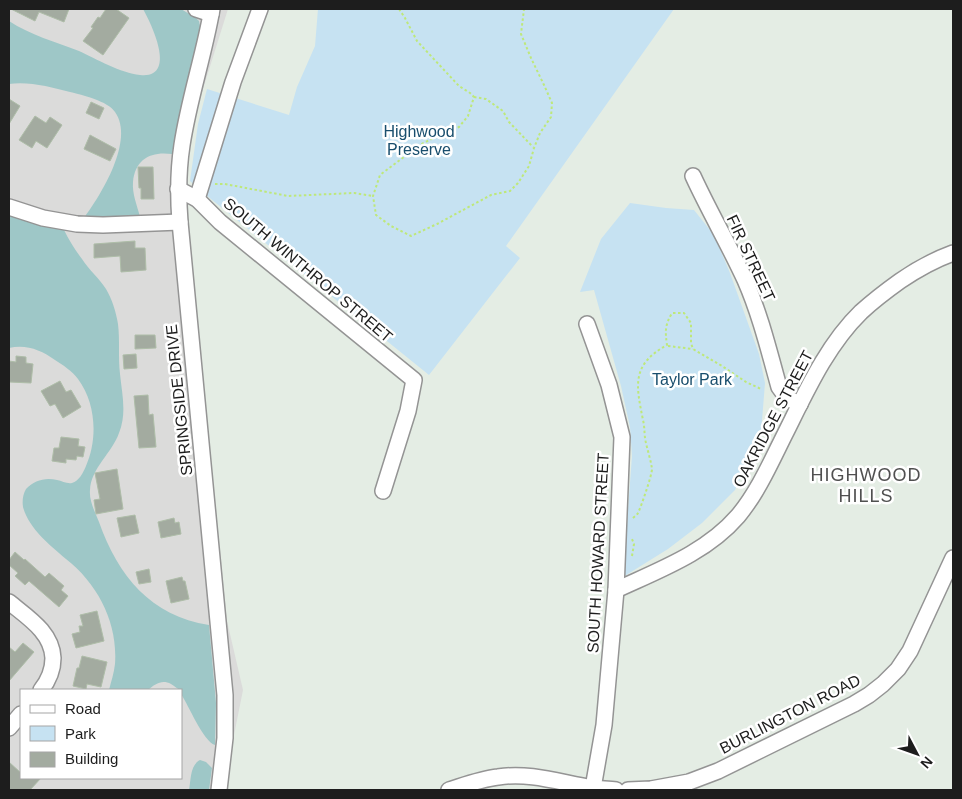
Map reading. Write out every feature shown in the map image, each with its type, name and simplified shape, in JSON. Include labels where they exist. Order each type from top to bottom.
[{"type":"street","points":[[196,9],[212,11]]},
{"type":"street","points":[[199,192],[233,82],[260,9]]},
{"type":"street","name":"SPRINGSIDE DRIVE","points":[[212,11],[184,135],[178,190],[225,685],[225,738],[219,790]]},
{"type":"street","name":"FIR STREET","points":[[694,176],[755,306],[779,387],[787,398],[800,404]]},
{"type":"street","name":"SOUTH WINTHROP STREET","points":[[178,190],[199,192],[220,222],[414,380],[408,411],[383,491]]},
{"type":"street","points":[[9,207],[43,218],[77,224],[103,225],[180,222]]},
{"type":"street","name":"OAKRIDGE STREET","points":[[616,590],[695,552],[706,545],[738,516],[764,477],[800,404],[846,329],[876,299],[913,272],[953,253]]},
{"type":"street","name":"SOUTH HOWARD STREET","points":[[588,324],[609,385],[622,437],[616,590],[604,726],[593,788]]},
{"type":"street","name":"BURLINGTON ROAD","points":[[628,790],[689,786],[869,695],[898,669],[910,651],[953,558]]},
{"type":"street","points":[[9,602],[38,627],[49,642],[52,653],[52,669],[43,689]]},
{"type":"street","points":[[9,728],[20,715]]},
{"type":"street","points":[[449,790],[490,778],[513,776],[553,779],[593,788],[616,790]]},
{"type":"path","points":[[399,9],[417,41],[459,86],[474,97],[486,99],[503,111],[509,122],[534,148]]},
{"type":"path","points":[[474,97],[468,116],[459,127],[412,149],[380,176],[373,196],[376,214],[391,226],[410,236],[492,195],[510,191],[518,183],[529,166],[540,134],[551,117],[552,103],[521,34],[524,9]]},
{"type":"path","points":[[199,192],[224,184],[288,196],[354,194],[373,196]]},
{"type":"path","points":[[668,346],[666,323],[672,312],[684,314],[690,322],[693,349]]},
{"type":"path","points":[[632,523],[633,518],[638,513],[652,471],[638,396],[639,381],[643,366],[656,352],[668,346],[693,349],[746,382],[761,389]]},
{"type":"path","points":[[629,534],[634,544],[631,562]]},
{"type":"shaded area","points":[[9,9],[228,9],[192,124],[185,202],[227,621],[243,690],[224,790],[9,790]]},
{"type":"shaded area","points":[[143,9],[181,9],[196,18],[200,26],[172,154],[151,155],[145,158],[137,168],[134,174],[133,186],[140,217],[84,218],[107,182],[113,167],[121,137],[120,124],[112,108],[94,99],[39,85],[9,84],[9,21],[34,34],[79,51],[117,69],[133,74],[151,74],[158,69],[160,60],[159,50],[152,27]]},
{"type":"shaded area","points":[[9,214],[41,225],[64,230],[79,256],[106,289],[112,301],[118,324],[123,418],[116,440],[91,482],[91,502],[116,560],[139,590],[154,603],[170,613],[209,625],[216,703],[215,745],[210,742],[201,730],[182,696],[182,689],[162,682],[149,689],[109,689],[115,667],[115,649],[113,634],[104,606],[88,580],[35,529],[23,507],[23,495],[26,489],[33,483],[49,479],[72,483],[77,480],[85,469],[90,455],[93,433],[92,410],[89,399],[78,379],[50,356],[27,347],[9,348]]},
{"type":"shaded area","points":[[200,760],[206,762],[212,768],[209,790],[189,790],[194,765]]},
{"type":"green space","name":"Highwood Preserve","points":[[318,9],[674,9],[506,246],[520,258],[429,375],[190,181],[198,124],[207,89],[289,115],[297,87],[315,46]]},
{"type":"green space","name":"Taylor Park","points":[[630,203],[694,210],[714,235],[730,273],[759,354],[765,383],[761,433],[735,490],[702,523],[668,549],[623,577],[632,456],[630,427],[621,386],[594,290],[580,292],[601,239]]},
{"type":"building","points":[[11,9],[69,9],[64,22],[39,12],[35,21]]},
{"type":"building","points":[[106,9],[116,9],[129,18],[103,55],[83,41],[93,28],[91,27],[98,17],[100,18]]},
{"type":"building","points":[[9,99],[20,106],[9,124]]},
{"type":"building","points":[[91,102],[104,108],[99,119],[86,113]]},
{"type":"building","points":[[35,116],[46,123],[50,117],[62,125],[47,148],[36,141],[32,148],[19,140]]},
{"type":"building","points":[[90,135],[116,149],[110,161],[84,149]]},
{"type":"building","points":[[138,167],[153,167],[154,199],[141,199]]},
{"type":"building","points":[[135,241],[135,248],[145,248],[146,270],[121,272],[120,256],[94,258],[94,244]]},
{"type":"building","points":[[135,335],[155,335],[156,348],[135,349]]},
{"type":"building","points":[[136,354],[137,368],[124,369],[123,355]]},
{"type":"building","points":[[16,356],[26,357],[26,363],[33,364],[31,383],[9,382],[9,361],[16,362]]},
{"type":"building","points":[[60,381],[66,392],[71,390],[81,407],[63,418],[55,404],[50,406],[41,391]]},
{"type":"building","points":[[148,395],[149,415],[153,414],[156,447],[139,448],[134,396]]},
{"type":"building","points":[[61,437],[79,439],[78,446],[85,447],[83,457],[77,456],[76,460],[66,459],[66,463],[52,461],[54,448],[59,448]]},
{"type":"building","points":[[117,469],[123,509],[96,514],[94,500],[100,499],[95,473]]},
{"type":"building","points":[[135,515],[139,533],[121,537],[117,518]]},
{"type":"building","points":[[174,518],[175,523],[179,522],[181,534],[161,538],[158,522]]},
{"type":"building","points":[[15,552],[45,577],[49,573],[64,586],[61,590],[68,596],[59,607],[29,581],[25,585],[15,576],[18,573],[9,565],[9,560]]},
{"type":"building","points":[[149,569],[151,582],[139,584],[136,572]]},
{"type":"building","points":[[182,577],[183,581],[185,581],[189,599],[171,603],[166,581]]},
{"type":"building","points":[[97,611],[104,641],[76,648],[72,634],[80,632],[79,626],[83,626],[80,615]]},
{"type":"building","points":[[23,643],[34,652],[9,681],[9,647],[15,652]]},
{"type":"building","points":[[82,656],[107,662],[101,687],[87,684],[86,689],[73,686]]},
{"type":"building","points":[[9,762],[20,772],[20,779],[40,779],[30,790],[9,790]]},
{"type":"district","name":"HIGHWOOD HILLS","points":[[866,485]]}]
